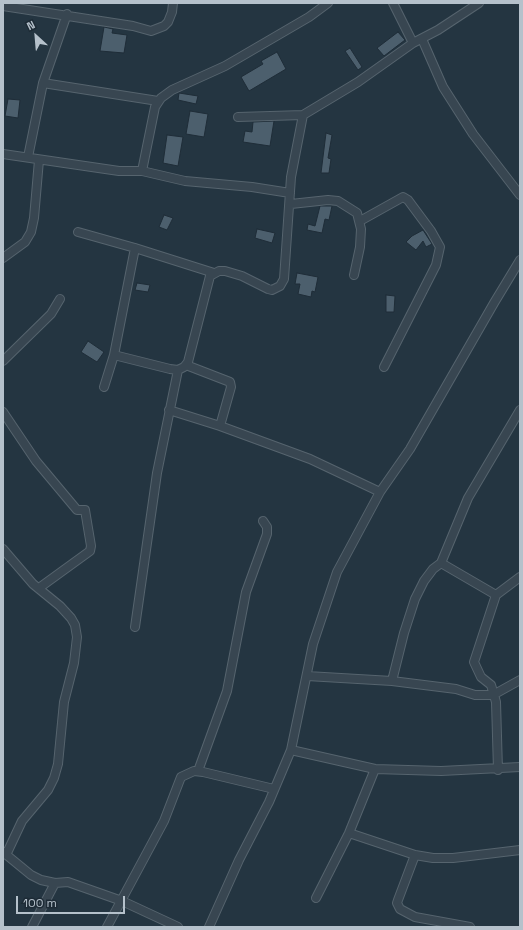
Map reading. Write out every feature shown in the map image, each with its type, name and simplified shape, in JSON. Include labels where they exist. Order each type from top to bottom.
[{"type":"street","points":[[3,6],[67,14],[134,26],[151,31],[164,26],[172,12],[173,3]]},
{"type":"street","points":[[142,172],[154,113],[158,101],[172,90],[225,66],[309,17],[328,3]]},
{"type":"street","points":[[393,3],[413,43]]},
{"type":"street","points":[[238,117],[303,115],[358,82],[413,43],[422,39],[479,3]]},
{"type":"street","points":[[28,157],[43,83],[67,14]]},
{"type":"street","points":[[422,39],[444,87],[474,134],[520,195]]},
{"type":"street","points":[[43,83],[158,101]]},
{"type":"street","points":[[78,232],[214,273],[225,271],[242,276],[268,289],[272,290],[280,286],[284,279],[291,204],[290,193],[298,133],[303,115]]},
{"type":"street","points":[[3,154],[119,171],[142,172],[185,181],[252,187],[290,193]]},
{"type":"street","points":[[3,258],[25,242],[31,232],[34,218],[39,160]]},
{"type":"street","points":[[360,221],[403,198],[408,200],[431,231],[440,247],[436,265],[384,367]]},
{"type":"street","points":[[291,204],[328,200],[338,201],[352,209],[360,221],[360,247],[354,274]]},
{"type":"street","points":[[104,387],[114,355],[135,248]]},
{"type":"street","points":[[209,927],[291,750],[313,644],[337,572],[380,492],[410,449],[520,260]]},
{"type":"street","points":[[114,355],[178,370],[186,365],[208,280],[214,273]]},
{"type":"street","points":[[3,361],[51,314],[60,299]]},
{"type":"street","points":[[186,365],[230,382],[231,387],[220,426]]},
{"type":"street","points":[[135,627],[156,473],[178,370]]},
{"type":"street","points":[[170,410],[304,456],[380,492]]},
{"type":"street","points":[[392,681],[397,655],[415,599],[433,568],[441,562],[468,498],[520,410]]},
{"type":"street","points":[[3,412],[36,461],[78,510],[85,510],[91,546],[90,551],[39,588]]},
{"type":"street","points":[[198,771],[227,691],[246,592],[267,534],[267,527],[263,520]]},
{"type":"street","points":[[3,550],[39,588],[60,606],[75,625],[77,637],[74,663],[64,702],[58,764],[54,778],[48,790],[22,821],[5,853],[31,875],[41,880],[55,883],[68,882],[122,901],[178,927]]},
{"type":"street","points":[[441,562],[496,596]]},
{"type":"street","points":[[498,770],[497,715],[494,695],[490,685],[482,677],[474,662],[496,596],[520,577]]},
{"type":"street","points":[[307,676],[392,681],[456,688],[475,695],[494,695],[520,680]]},
{"type":"street","points":[[291,750],[375,769],[440,771],[498,770],[520,767]]},
{"type":"street","points":[[316,898],[349,833],[375,769]]},
{"type":"street","points":[[107,927],[164,821],[178,782],[187,773],[198,771],[274,789]]},
{"type":"street","points":[[349,833],[414,855],[433,858],[453,858],[520,850]]},
{"type":"street","points":[[414,855],[397,903],[400,909],[416,917],[470,927]]},
{"type":"street","points":[[32,927],[55,883]]},
{"type":"building","points":[[104,27],[113,29],[112,33],[127,35],[124,53],[100,51]]},
{"type":"building","points":[[398,32],[405,40],[384,56],[377,48]]},
{"type":"building","points":[[350,48],[362,67],[358,70],[345,51]]},
{"type":"building","points":[[277,52],[286,69],[249,91],[241,77],[263,64],[261,61]]},
{"type":"building","points":[[179,93],[198,96],[196,104],[178,100]]},
{"type":"building","points":[[8,99],[20,100],[18,118],[5,116]]},
{"type":"building","points":[[190,111],[208,114],[204,137],[186,134]]},
{"type":"building","points":[[274,121],[270,146],[243,142],[245,131],[252,132],[253,122]]},
{"type":"building","points":[[326,133],[332,135],[328,158],[331,159],[329,173],[321,173]]},
{"type":"building","points":[[167,135],[183,137],[178,166],[163,163]]},
{"type":"building","points":[[320,206],[332,206],[329,220],[325,219],[322,233],[307,230],[308,224],[315,226]]},
{"type":"building","points":[[164,215],[173,218],[167,230],[159,227]]},
{"type":"building","points":[[257,229],[275,233],[272,243],[255,238]]},
{"type":"building","points":[[423,230],[432,244],[426,247],[423,241],[416,250],[406,242],[412,236]]},
{"type":"building","points":[[297,273],[318,277],[315,292],[312,291],[311,297],[298,294],[300,284],[295,284]]},
{"type":"building","points":[[137,283],[150,285],[148,292],[135,290]]},
{"type":"building","points":[[386,295],[395,296],[394,312],[386,312]]},
{"type":"building","points":[[88,341],[104,352],[97,362],[81,352]]}]
